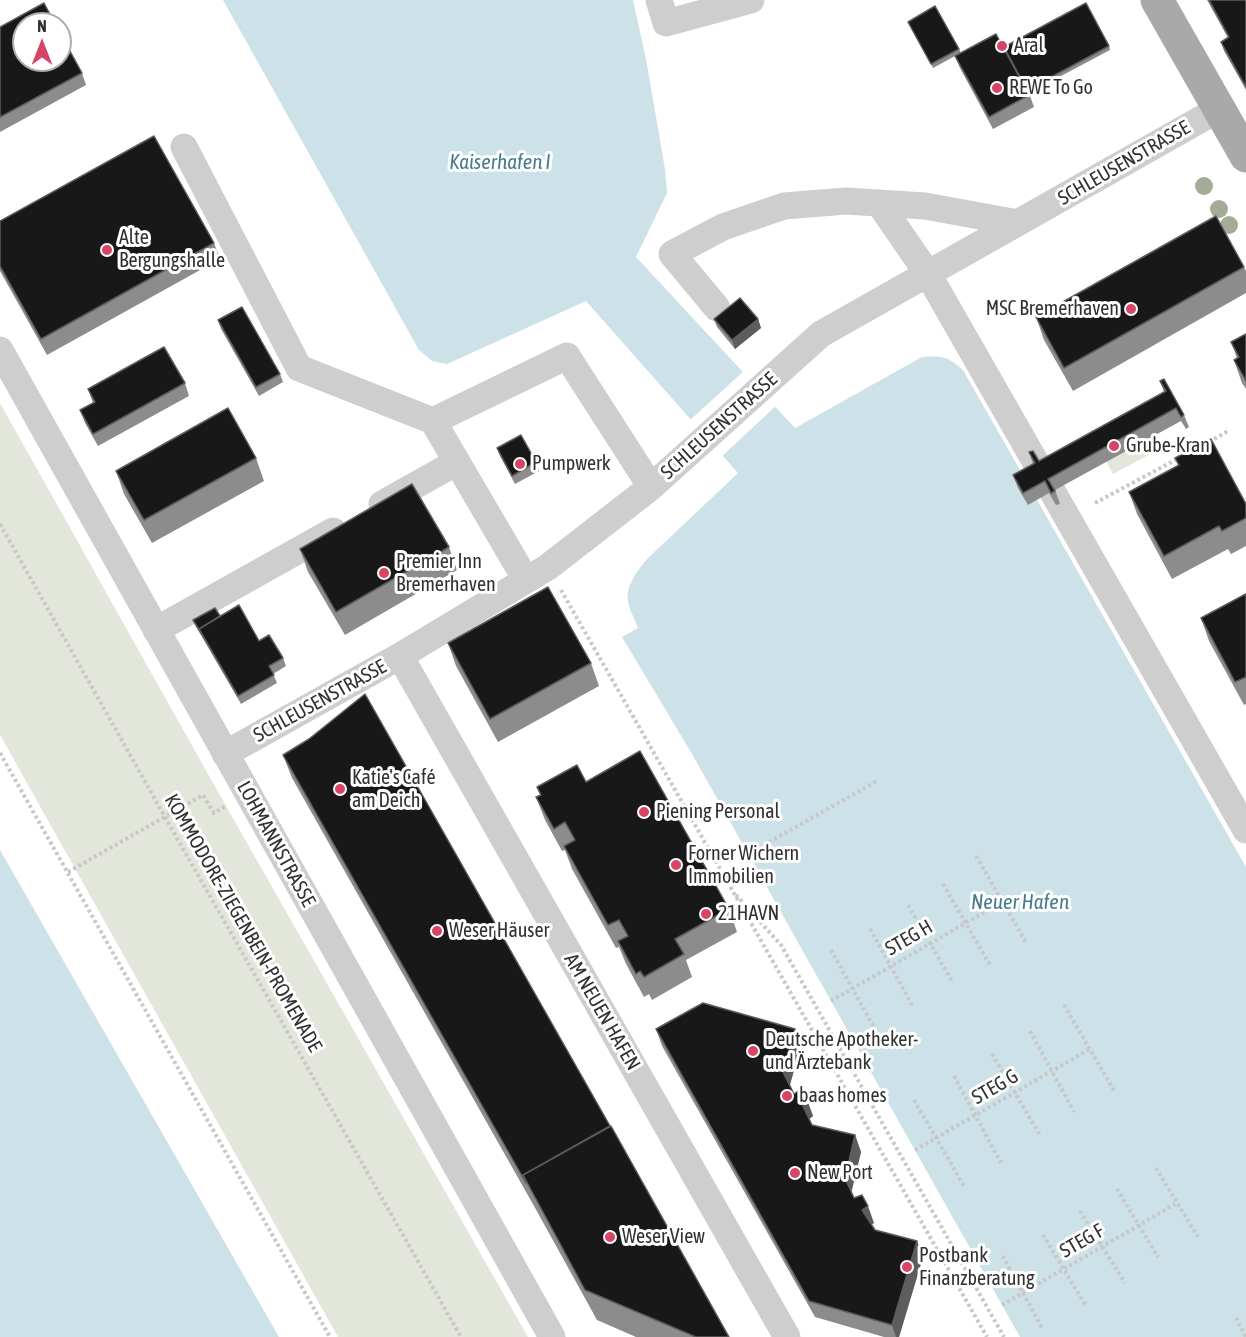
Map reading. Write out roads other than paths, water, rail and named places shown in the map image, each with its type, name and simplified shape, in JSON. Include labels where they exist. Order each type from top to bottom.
[{"type":"main road","points":[[1157,0],[1246,156]]},
{"type":"street","points":[[659,0],[666,23],[751,0]]},
{"type":"street","name":"SCHLEUSENSTRASSE","points":[[225,754],[400,656],[537,573],[651,487],[821,334],[1219,109]]},
{"type":"street","points":[[184,147],[299,368],[433,421],[457,462],[537,573]]},
{"type":"street","points":[[717,308],[672,255],[723,227],[784,206],[846,201],[925,206],[1018,223]]},
{"type":"street","points":[[879,203],[928,274],[1246,830]]},
{"type":"street","name":"LOHMANNSTRASSE","points":[[0,350],[225,754],[555,1335]]},
{"type":"street","points":[[433,421],[567,356],[651,487]]},
{"type":"street","points":[[156,630],[457,462]]},
{"type":"street","name":"AM NEUEN HAFEN","points":[[400,656],[787,1337]]},
{"type":"water","name":"Neuer Hafen","points":[[223,0],[633,0],[646,59],[667,193],[636,257],[795,428],[922,357],[944,358],[963,370],[1246,867],[1246,1337],[1020,1337],[692,754],[622,637],[638,628],[628,596],[631,584],[641,567],[738,473],[586,301],[447,364],[432,361],[419,350]]},
{"type":"water","points":[[0,850],[279,1337],[0,1337]]},
{"type":"place","name":"Aral","points":[[1002,46]]},
{"type":"place","name":"REWE To Go","points":[[997,88]]},
{"type":"place","name":"Alte Bergungshalle","points":[[107,250]]},
{"type":"place","name":"MSC Bremerhaven","points":[[1131,309]]},
{"type":"place","name":"Grube-Kran","points":[[1114,446]]},
{"type":"place","name":"Pumpwerk","points":[[520,464]]},
{"type":"place","name":"Premier Inn Bremerhaven","points":[[384,573]]},
{"type":"place","name":"Katie's Café am Deich","points":[[340,789]]},
{"type":"place","name":"Piening Personal","points":[[644,812]]},
{"type":"place","name":"Forner Wichern Immobilien","points":[[676,865]]},
{"type":"place","name":"21HAVN","points":[[706,914]]},
{"type":"place","name":"Weser Häuser","points":[[437,931]]},
{"type":"place","name":"Deutsche Apotheker- und Ärztebank","points":[[753,1051]]},
{"type":"place","name":"baas homes","points":[[787,1096]]},
{"type":"place","name":"New Port","points":[[795,1173]]},
{"type":"place","name":"Weser View","points":[[610,1237]]},
{"type":"place","name":"Postbank Finanzberatung","points":[[907,1267]]},
{"type":"water label","name":"Kaiserhafen I","points":[[500,162]]}]
